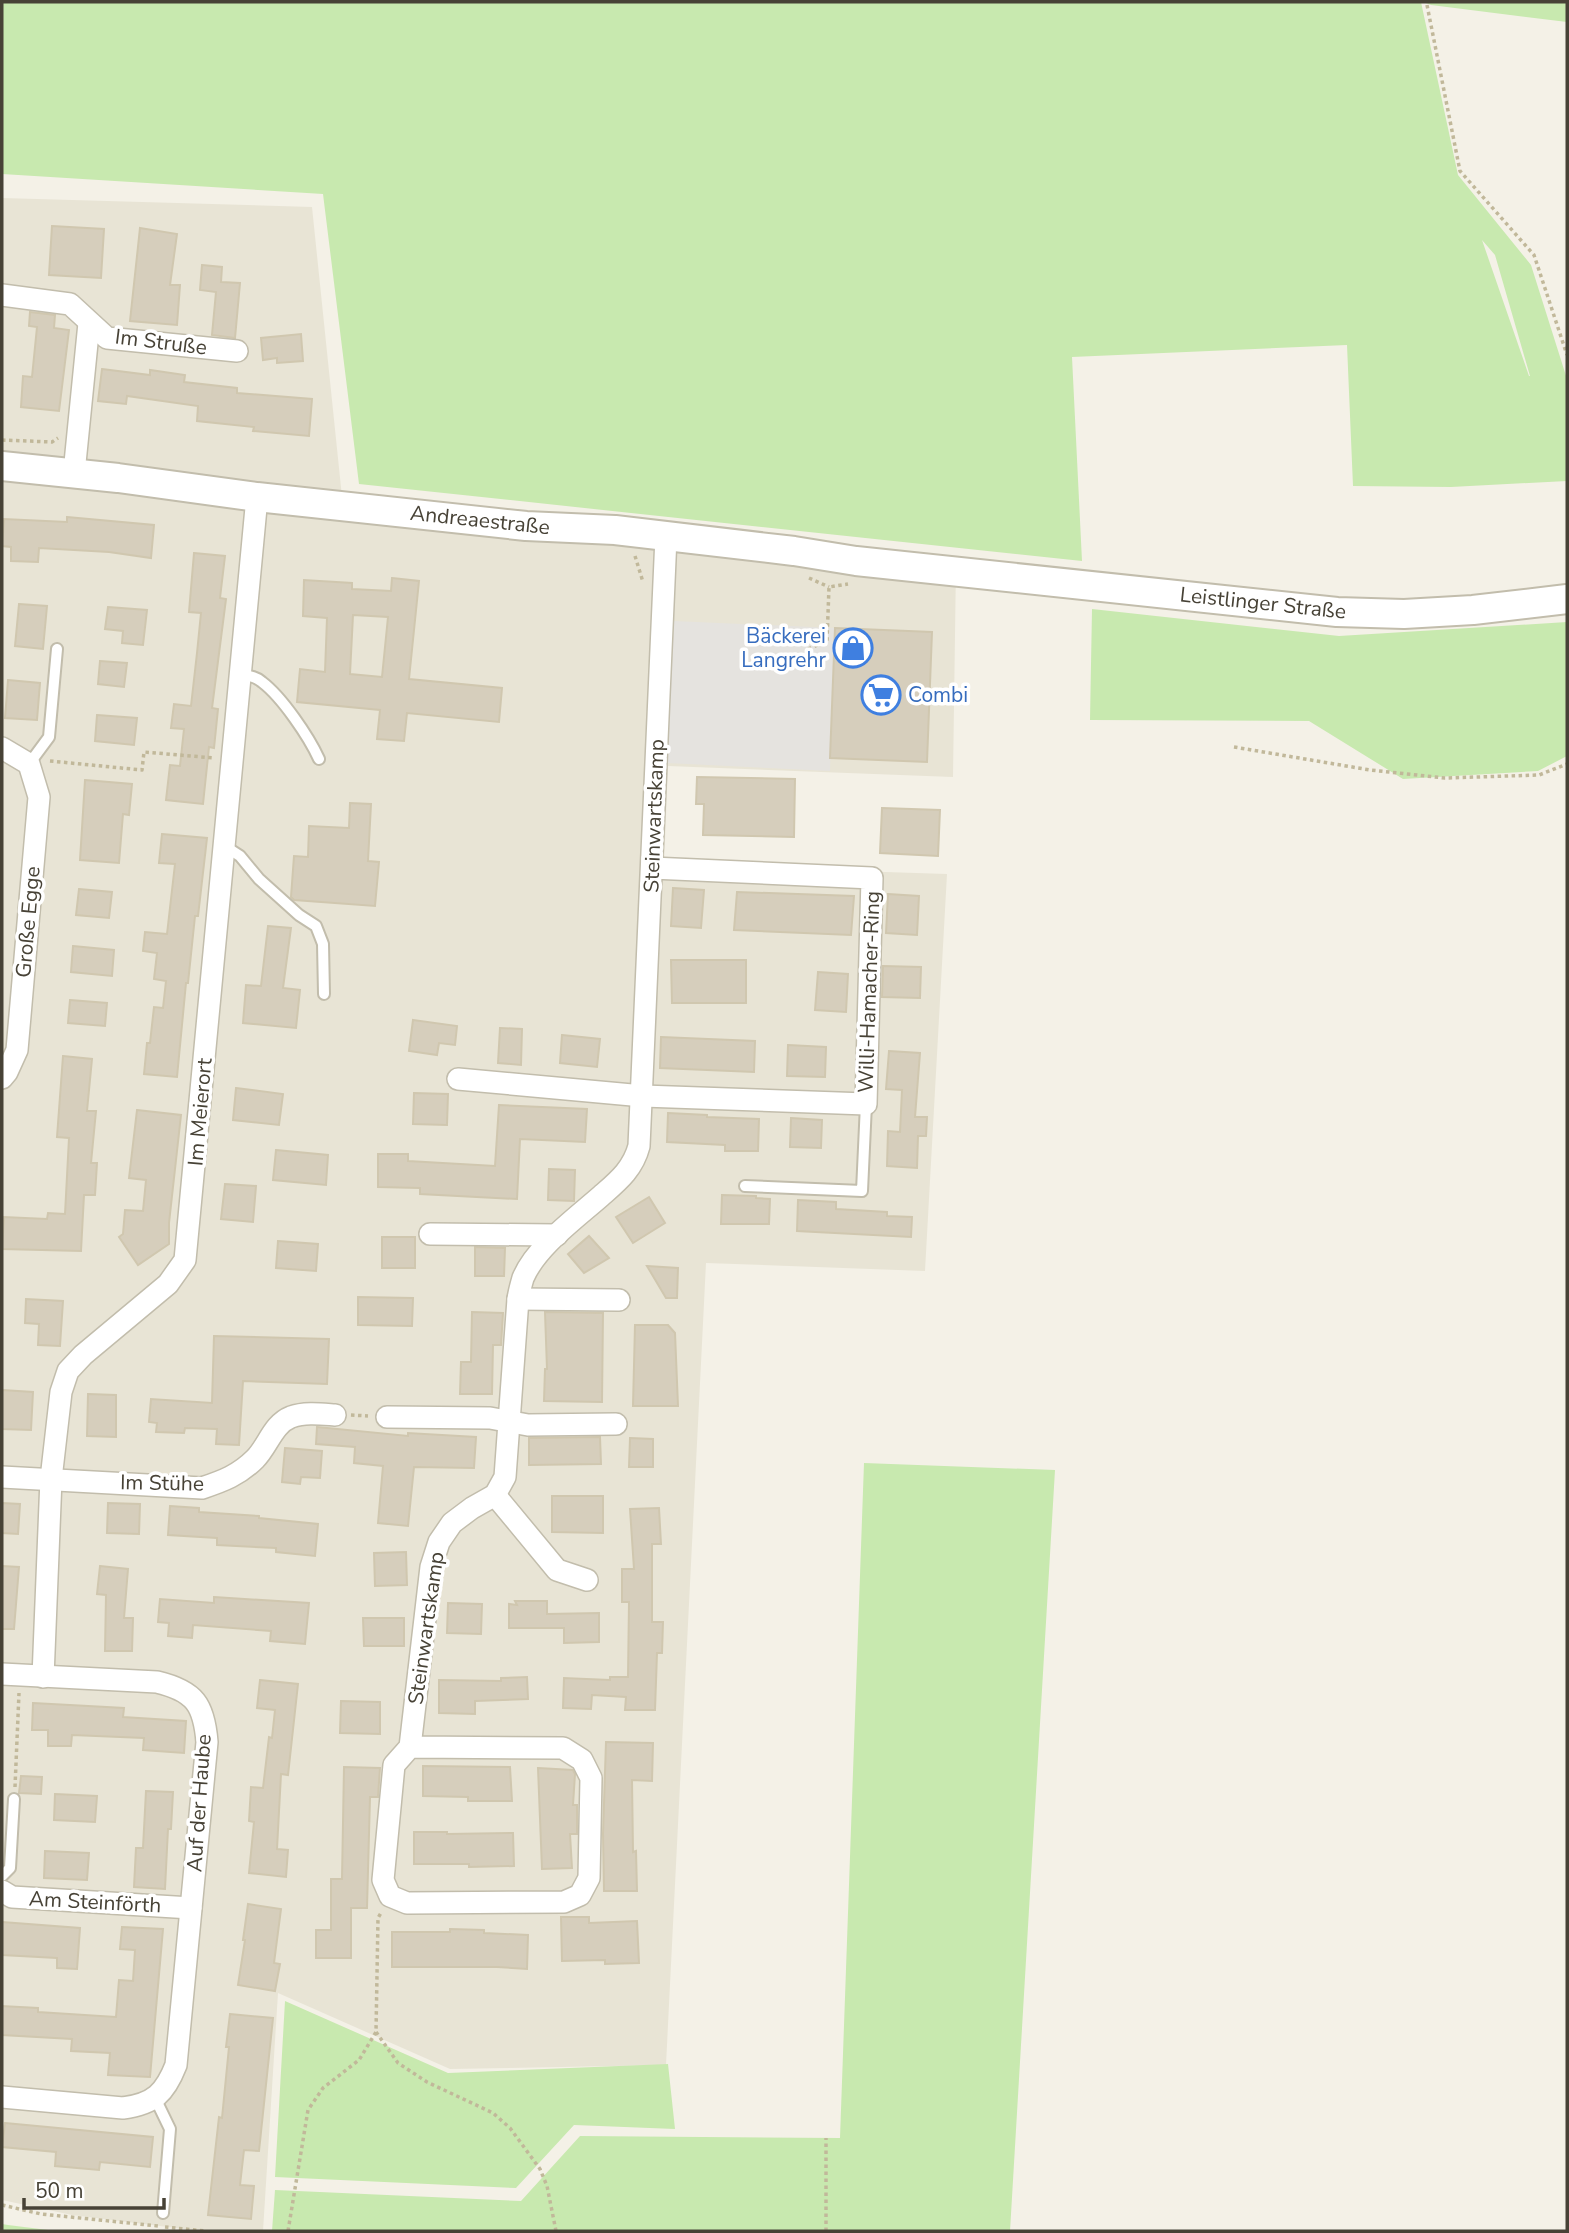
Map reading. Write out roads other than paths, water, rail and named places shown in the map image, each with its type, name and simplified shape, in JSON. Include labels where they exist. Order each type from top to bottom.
[{"type":"street","name":"Im Struße","points":[[2,295],[70,304],[107,338],[237,351]]},
{"type":"street","name":"Im Struße","points":[[74,473],[89,323]]},
{"type":"street","name":"Andreaestraße","points":[[2,466],[526,526],[615,530],[958,572]]},
{"type":"street","name":"Im Meierort","points":[[43,1677],[51,1479],[61,1392],[68,1371],[83,1355],[168,1284],[185,1260],[257,497]]},
{"type":"street","name":"Steinwartskamp","points":[[410,1747],[563,1748],[582,1760],[591,1778],[589,1878],[580,1895],[564,1902],[407,1903],[390,1896],[383,1880],[394,1765],[410,1747],[431,1567],[439,1542],[452,1523],[472,1507],[495,1495],[505,1477],[517,1299],[523,1277],[556,1236],[626,1173],[636,1159],[639,1146],[666,537]]},
{"type":"street","name":"Leistlinger Straße","points":[[958,572],[1337,612],[1404,614],[1473,610],[1567,599]]},
{"type":"street","points":[[2,748],[29,764]]},
{"type":"street","name":"Große Egge","points":[[2,1078],[17,1049],[39,797],[29,764]]},
{"type":"street","name":"Willi-Hamacher-Ring","points":[[643,1096],[866,1104],[872,878],[652,868]]},
{"type":"street","points":[[457,1079],[643,1096]]},
{"type":"street","points":[[430,1234],[556,1236]]},
{"type":"street","points":[[517,1299],[619,1300]]},
{"type":"street","name":"Im Stühe","points":[[2,1477],[202,1488],[233,1478],[257,1457],[272,1433],[289,1418],[305,1414],[335,1415]]},
{"type":"street","points":[[387,1417],[490,1418],[528,1425],[616,1424]]},
{"type":"street","points":[[495,1495],[556,1570],[587,1580]]},
{"type":"street","name":"Auf der Haube","points":[[11,1675],[157,1682],[179,1687],[196,1703],[205,1718],[207,1742],[176,2065],[169,2083],[155,2098]]},
{"type":"street","name":"Am Steinförth","points":[[2,1891],[12,1897],[191,1908]]},
{"type":"street","points":[[2,2097],[123,2108],[140,2106],[155,2098]]},
{"type":"lane","points":[[29,764],[49,737],[57,649]]},
{"type":"lane","points":[[241,676],[249,676],[263,682],[304,732],[319,760]]},
{"type":"lane","points":[[226,846],[240,856],[259,879],[299,915],[316,926],[323,944],[324,994]]},
{"type":"lane","points":[[745,1186],[862,1191],[866,1104]]},
{"type":"lane","points":[[2,1876],[10,1868],[14,1799]]},
{"type":"lane","points":[[155,2098],[170,2129],[163,2213]]},
{"type":"place","name":"Bäckerei Langrehr","points":[[853,648]]},
{"type":"place","name":"Combi","points":[[881,695]]}]
